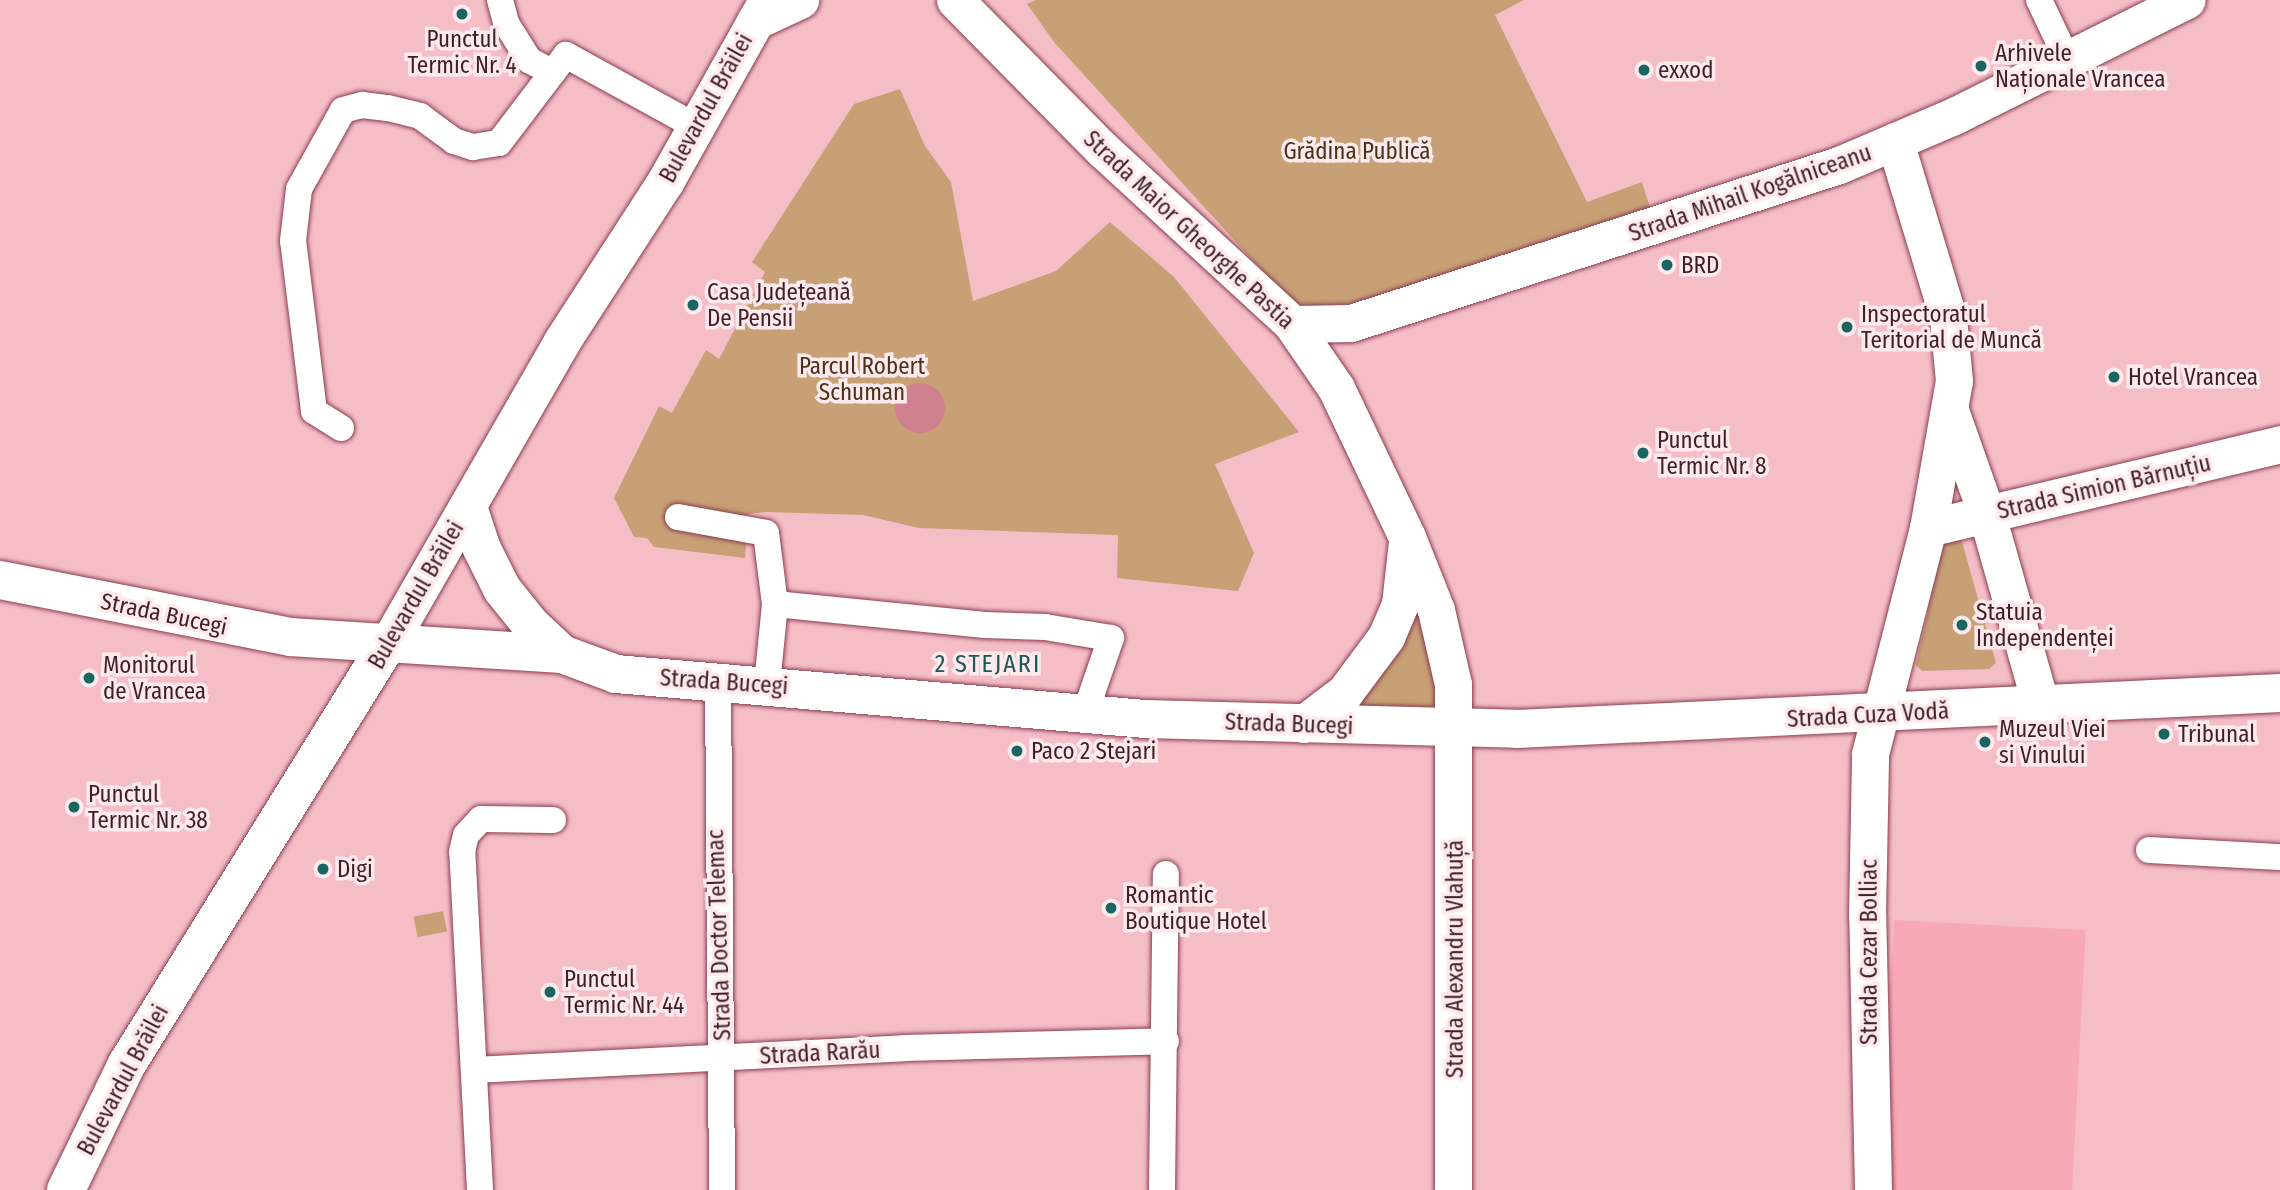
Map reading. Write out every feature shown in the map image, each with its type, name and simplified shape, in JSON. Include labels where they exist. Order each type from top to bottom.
[{"type":"main road","points":[[468,507],[482,549],[502,589],[530,624],[562,654]]},
{"type":"main road","name":"Strada Bucegi","points":[[0,580],[226,628],[562,654],[616,674],[767,684],[1085,713],[1303,724],[1456,728]]},
{"type":"main road","name":"Bulevardul Brăilei","points":[[69,1189],[127,1064],[389,642]]},
{"type":"main road","name":"Strada Cuza Vodă","points":[[1456,728],[1878,714],[2280,694]]},
{"type":"street","points":[[500,0],[506,23],[529,60],[553,73]]},
{"type":"street","points":[[761,11],[800,0]]},
{"type":"street","name":"Strada Maior Gheorghe Pastia","points":[[955,0],[1103,150],[1292,324],[1336,388],[1407,537],[1447,649],[1456,728]]},
{"type":"street","points":[[2039,0],[2068,61]]},
{"type":"street","name":"Strada Mihail Kogălniceanu","points":[[1292,324],[1351,323],[1695,214],[1895,141],[2068,61],[2187,0]]},
{"type":"street","name":"Bulevardul Brăilei","points":[[389,642],[562,341],[665,182],[761,11]]},
{"type":"street","points":[[341,428],[314,411],[293,241],[299,189],[343,110],[362,105],[388,108],[420,116],[454,141],[473,147],[499,143],[566,55],[695,126]]},
{"type":"street","name":"Strada Cezar Bolliac","points":[[1873,1190],[1867,915],[1870,754],[1878,714],[1928,528],[1951,412],[1954,381],[1948,317],[1895,141]]},
{"type":"street","points":[[1951,412],[1987,515],[2041,706]]},
{"type":"street","name":"Strada Simion Bărnuțiu","points":[[1928,528],[2280,444]]},
{"type":"street","points":[[678,517],[766,533],[775,604],[767,684]]},
{"type":"street","points":[[1303,724],[1345,692],[1386,638],[1400,604],[1407,537]]},
{"type":"street","points":[[775,604],[962,624],[1045,627],[1111,638],[1085,713]]},
{"type":"street","name":"Strada Doctor Telemac","points":[[718,681],[716,812],[723,1058],[722,1190]]},
{"type":"street","name":"Strada Alexandru Vlahuță","points":[[1453,1190],[1456,728]]},
{"type":"street","points":[[480,1190],[461,884],[466,835],[481,819],[553,820]]},
{"type":"street","points":[[2148,850],[2280,858]]},
{"type":"street","points":[[1162,1190],[1167,1041],[1167,874]]},
{"type":"street","name":"Strada Rarău","points":[[474,1070],[1167,1041]]},
{"type":"shaded area","points":[[920,383],[938,390],[945,408],[938,426],[920,433],[902,426],[895,408],[902,390]]},
{"type":"shaded area","points":[[1894,920],[2086,930],[2072,1190],[1880,1190]]},
{"type":"green space","name":"Grădina Publică","points":[[1036,0],[1524,0],[1495,15],[1587,202],[1642,182],[1651,211],[1375,302],[1297,309],[1054,42],[1027,4]]},
{"type":"green space","name":"Parcul Robert Schuman","points":[[900,89],[925,146],[951,182],[973,301],[1056,271],[1110,222],[1174,277],[1299,432],[1215,464],[1254,553],[1238,591],[1117,578],[1118,535],[919,528],[863,515],[766,512],[748,514],[745,558],[654,547],[647,538],[634,537],[614,498],[659,406],[672,413],[706,350],[719,359],[765,272],[752,262],[854,104]]},
{"type":"green space","points":[[1407,537],[1456,728],[1303,724],[1345,692]]},
{"type":"green space","points":[[1961,538],[1996,663],[1989,669],[1922,671],[1916,665],[1944,539]]},
{"type":"green space","points":[[443,911],[447,932],[418,937],[414,917]]},
{"type":"place","name":"Punctul Termic Nr. 4","points":[[462,14]]},
{"type":"place","name":"Arhivele Naționale Vrancea","points":[[1981,66]]},
{"type":"place","name":"exxod","points":[[1644,70]]},
{"type":"place","name":"BRD","points":[[1667,265]]},
{"type":"place","name":"Casa Județeană De Pensii","points":[[693,305]]},
{"type":"place","name":"Inspectoratul Teritorial de Muncă","points":[[1847,327]]},
{"type":"place","name":"Hotel Vrancea","points":[[2114,377]]},
{"type":"place","name":"Punctul Termic Nr. 8","points":[[1643,453]]},
{"type":"place","name":"Statuia Independenței","points":[[1962,625]]},
{"type":"place","name":"Monitorul de Vrancea","points":[[89,678]]},
{"type":"place","name":"Tribunal","points":[[2164,734]]},
{"type":"place","name":"Muzeul Viei si Vinului","points":[[1985,742]]},
{"type":"place","name":"Paco 2 Stejari","points":[[1017,751]]},
{"type":"place","name":"Punctul Termic Nr. 38","points":[[74,807]]},
{"type":"place","name":"Digi","points":[[323,869]]},
{"type":"place","name":"Romantic Boutique Hotel","points":[[1111,908]]},
{"type":"place","name":"Punctul Termic Nr. 44","points":[[550,992]]},
{"type":"district","name":"2 STEJARI","points":[[988,665]]}]
